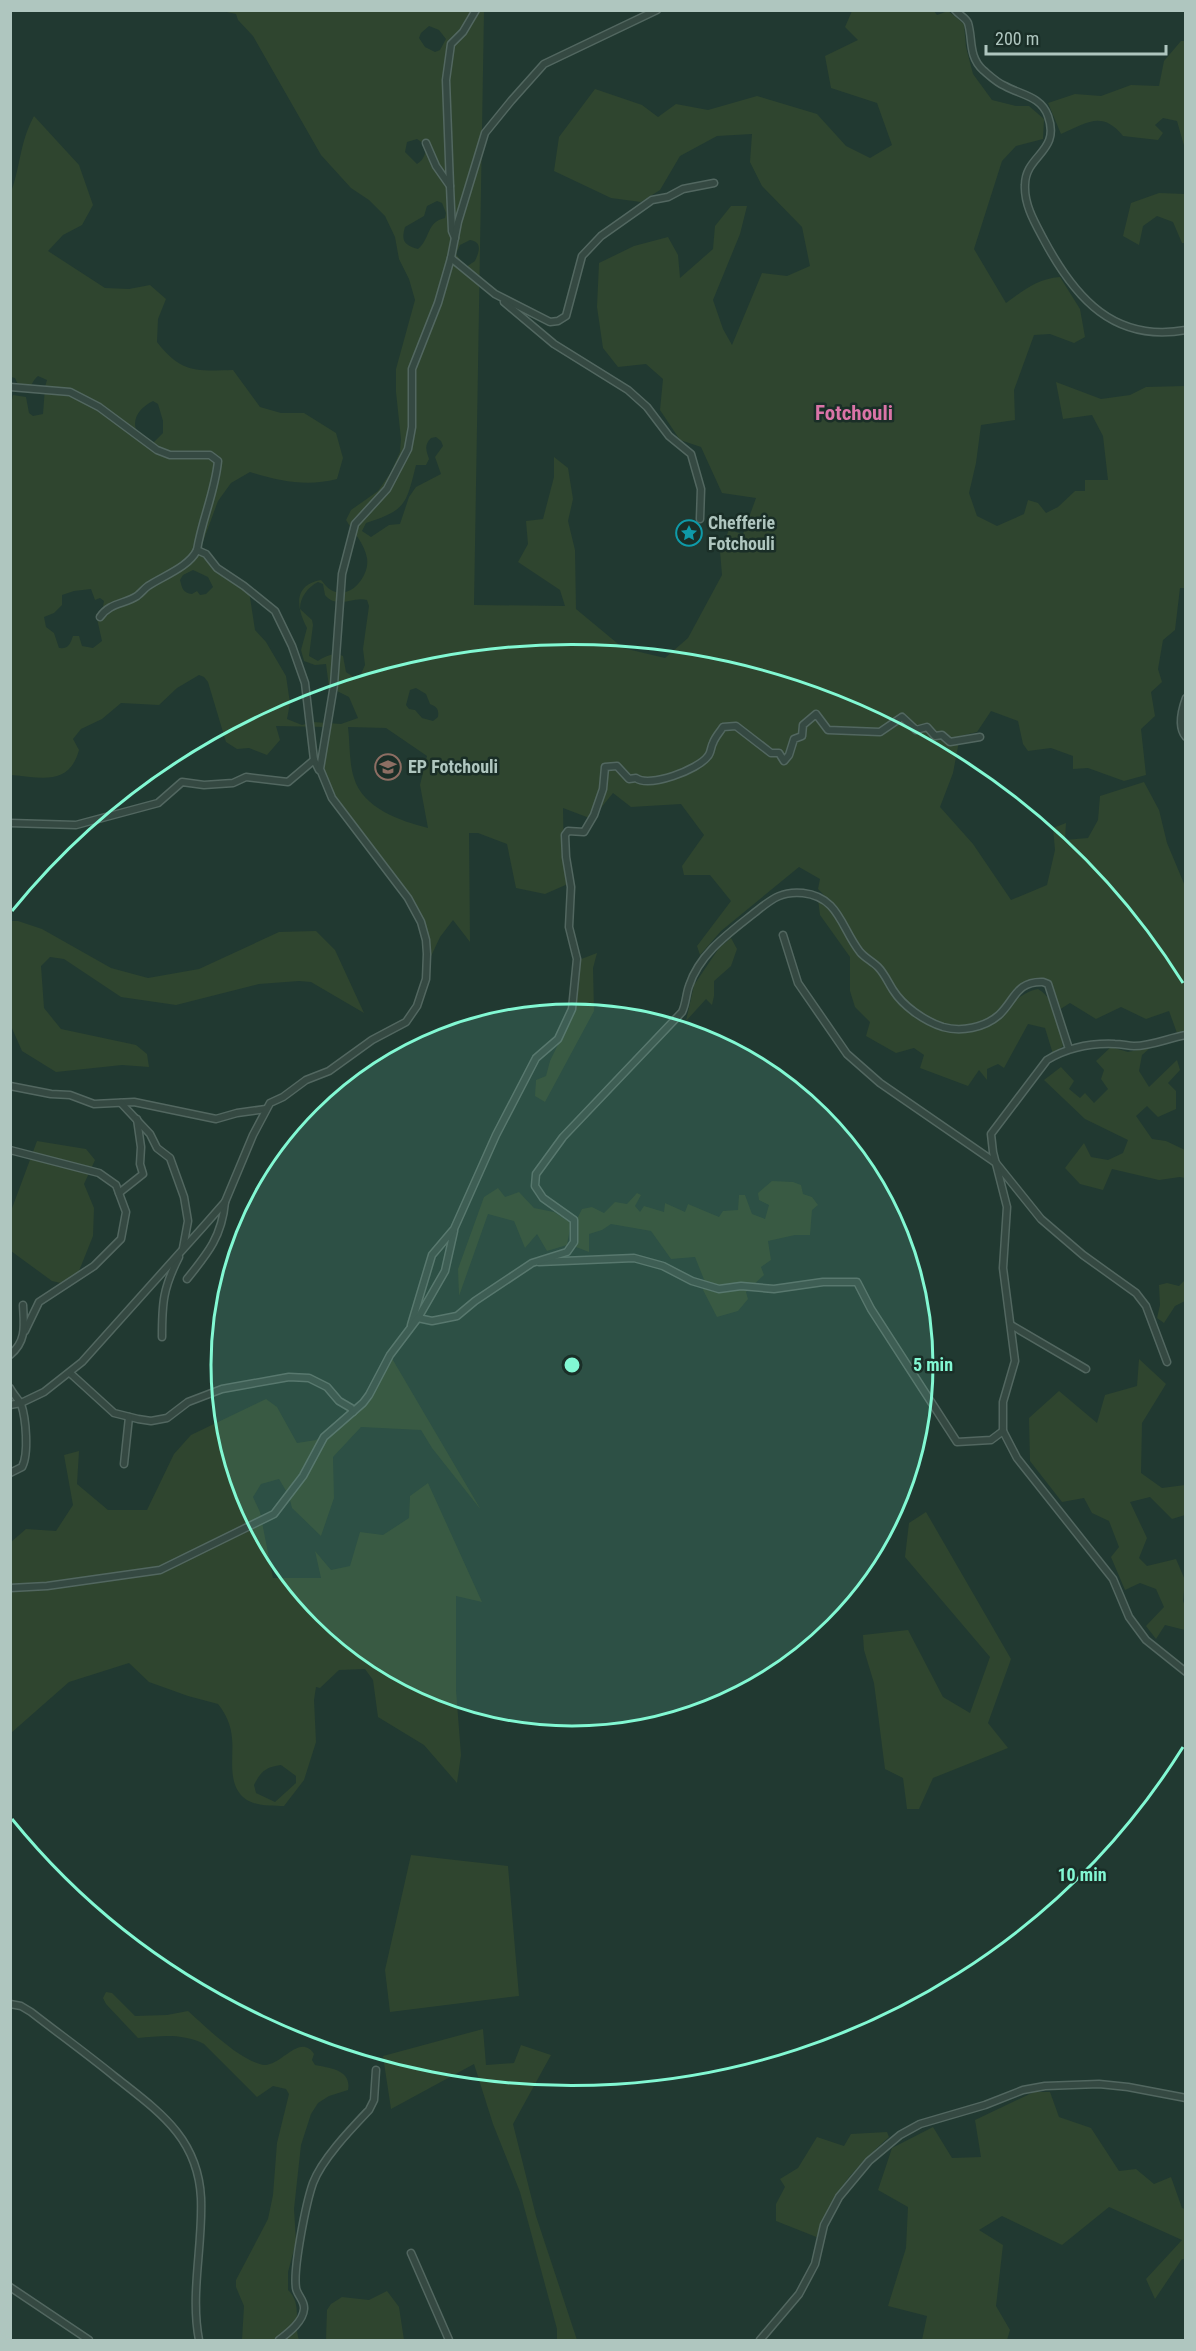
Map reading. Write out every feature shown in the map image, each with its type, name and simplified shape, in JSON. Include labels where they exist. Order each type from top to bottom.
[{"type":"street","points":[[455,239],[452,231],[447,71],[451,44],[463,32],[476,10]]},
{"type":"street","points":[[322,776],[320,769],[334,685],[342,574],[350,540],[355,524],[387,489],[408,449],[412,427],[412,369],[438,303],[452,258],[455,239],[485,133],[544,64],[657,10]]},
{"type":"street","points":[[955,10],[968,24],[972,52],[981,68],[1003,86],[1036,99],[1048,114],[1052,134],[1050,142],[1033,162],[1024,182],[1030,213],[1060,270],[1091,306],[1118,324],[1135,330],[1171,332],[1185,330]]},
{"type":"street","points":[[426,143],[436,166],[450,186]]},
{"type":"street","points":[[495,294],[550,322],[558,321],[566,316],[582,256],[601,236],[652,200],[668,197],[683,189],[714,183]]},
{"type":"street","points":[[452,258],[554,344],[628,390],[647,407],[669,436],[691,454],[701,489],[700,519]]},
{"type":"street","points":[[10,387],[70,392],[99,406],[157,450],[170,455],[210,455],[218,461],[216,483],[201,523],[194,556],[178,569],[145,588],[138,596],[112,606],[100,617]]},
{"type":"street","points":[[10,1405],[21,1403],[44,1392],[82,1362],[225,1202],[270,1103],[283,1097],[306,1080],[329,1071],[372,1040],[406,1022],[417,1006],[426,979],[426,940],[421,922],[408,898],[332,798],[314,760],[305,683],[292,646],[275,611],[217,568],[206,554],[197,550]]},
{"type":"street","points":[[1185,698],[1182,710],[1182,732],[1185,737]]},
{"type":"street","points":[[10,1588],[58,1585],[160,1570],[274,1514],[303,1476],[324,1437],[369,1395],[390,1355],[409,1332],[446,1271],[454,1229],[496,1135],[536,1058],[558,1039],[572,1009],[577,959],[569,927],[571,886],[565,836],[568,831],[584,832],[603,789],[605,767],[617,766],[629,779],[636,778],[641,782],[651,782],[684,773],[708,756],[713,742],[723,727],[736,726],[771,753],[779,753],[784,761],[794,739],[802,736],[803,725],[816,714],[828,730],[880,732],[902,717],[916,730],[927,727],[935,735],[942,735],[950,742],[980,737]]},
{"type":"street","points":[[10,823],[76,825],[158,804],[182,782],[204,785],[233,783],[246,777],[288,782],[314,760]]},
{"type":"street","points":[[418,1318],[432,1320],[457,1316],[483,1295],[532,1263],[567,1252],[574,1242],[574,1220],[549,1204],[537,1190],[535,1180],[537,1174],[563,1137],[682,1012],[692,980],[708,954],[730,930],[776,896],[795,892],[823,898],[862,954],[878,967],[894,992],[919,1015],[944,1027],[971,1029],[987,1023],[999,1016],[1024,985],[1043,982],[1048,984],[1069,1048]]},
{"type":"street","points":[[783,935],[798,983],[847,1054],[880,1083],[996,1163],[1041,1219],[1083,1255],[1136,1293],[1146,1306],[1167,1362]]},
{"type":"street","points":[[1185,1035],[1153,1044],[1134,1046],[1102,1044],[1069,1048],[1047,1060],[991,1134],[1007,1207],[1004,1268],[1015,1362],[1003,1402],[1003,1431],[1017,1458],[1113,1579],[1129,1617],[1146,1640],[1185,1672]]},
{"type":"street","points":[[10,1086],[51,1094],[70,1095],[94,1104],[134,1102],[216,1119],[266,1109]]},
{"type":"street","points":[[121,1103],[150,1134],[157,1148],[170,1158],[184,1197],[188,1221],[183,1249],[163,1294],[162,1337]]},
{"type":"street","points":[[119,1193],[143,1174],[140,1164],[141,1147],[137,1119]]},
{"type":"street","points":[[10,1150],[99,1173],[116,1185],[126,1212],[121,1239],[94,1266],[39,1302],[22,1342],[10,1355]]},
{"type":"street","points":[[187,1279],[213,1246],[223,1224],[225,1202]]},
{"type":"street","points":[[409,1332],[432,1255],[454,1229]]},
{"type":"street","points":[[532,1263],[634,1258],[663,1266],[692,1281],[719,1289],[741,1286],[774,1289],[823,1282],[857,1282],[871,1309],[957,1442],[991,1440],[1003,1431]]},
{"type":"street","points":[[23,1305],[25,1331]]},
{"type":"street","points":[[1011,1325],[1086,1369]]},
{"type":"street","points":[[70,1373],[114,1413],[151,1421],[167,1418],[188,1402],[222,1389],[289,1377],[309,1378],[327,1387],[339,1401],[351,1408],[352,1412]]},
{"type":"street","points":[[10,1388],[21,1403],[27,1446],[26,1460],[22,1467],[10,1473]]},
{"type":"street","points":[[124,1464],[129,1417]]},
{"type":"street","points":[[10,2004],[21,2006],[31,2012],[152,2105],[177,2130],[186,2145],[198,2172],[201,2199],[195,2291],[199,2340]]},
{"type":"street","points":[[279,2340],[301,2319],[304,2309],[296,2290],[302,2232],[312,2186],[320,2169],[369,2110],[374,2100],[376,2070]]},
{"type":"street","points":[[760,2340],[800,2294],[815,2264],[824,2225],[839,2197],[869,2161],[900,2135],[920,2124],[985,2105],[1023,2090],[1045,2086],[1100,2084],[1185,2098]]},
{"type":"street","points":[[411,2253],[448,2340]]},
{"type":"street","points":[[10,2287],[89,2340]]},
{"type":"green space","points":[[222,11],[484,11],[474,605],[565,606],[560,590],[518,562],[528,544],[526,521],[543,519],[554,477],[554,457],[568,468],[573,499],[568,521],[575,550],[576,609],[623,648],[665,658],[688,638],[722,575],[720,551],[729,530],[743,534],[756,498],[722,493],[701,447],[680,440],[660,410],[663,379],[646,364],[618,367],[603,348],[597,307],[599,263],[634,246],[668,237],[678,255],[680,278],[713,249],[715,226],[731,206],[747,206],[740,234],[713,300],[723,329],[732,345],[762,273],[787,276],[810,266],[802,227],[762,186],[750,162],[752,134],[717,136],[680,156],[660,190],[641,202],[611,198],[554,171],[559,137],[595,89],[642,105],[658,117],[676,104],[708,110],[757,96],[817,114],[846,146],[870,158],[892,145],[877,103],[831,88],[825,56],[858,40],[845,27],[852,11],[934,11],[937,15],[948,11],[964,24],[966,47],[973,74],[992,100],[1016,106],[1029,106],[1044,119],[1043,139],[1016,146],[1002,161],[974,249],[1006,303],[1038,283],[1060,277],[1080,309],[1085,337],[1074,343],[1050,334],[1034,335],[1014,390],[1015,420],[981,425],[969,493],[977,516],[997,526],[1024,514],[1028,500],[1038,503],[1046,513],[1058,507],[1075,491],[1085,491],[1085,480],[1108,480],[1103,436],[1092,415],[1063,419],[1056,382],[1101,399],[1130,395],[1146,387],[1185,386],[1186,588],[1180,588],[1175,630],[1163,640],[1158,669],[1162,682],[1151,692],[1155,716],[1141,729],[1146,775],[1124,781],[1088,768],[1073,769],[1073,756],[1051,748],[1028,751],[1023,744],[1018,721],[991,711],[977,732],[960,736],[953,773],[940,807],[973,844],[1011,900],[1047,885],[1055,850],[1053,828],[1066,823],[1065,840],[1088,838],[1098,820],[1100,796],[1144,782],[1159,810],[1167,843],[1185,886],[1185,1031],[1177,1033],[1169,1011],[1146,1019],[1121,1007],[1096,1019],[1070,1003],[1059,1010],[1044,979],[1025,983],[992,1017],[984,1022],[962,1026],[939,1022],[919,1011],[899,993],[880,967],[861,950],[838,913],[818,889],[820,879],[799,867],[721,931],[700,955],[697,946],[731,901],[710,875],[684,875],[682,866],[704,835],[681,804],[631,807],[613,793],[592,819],[563,808],[564,865],[570,883],[545,894],[516,888],[507,844],[478,833],[469,833],[470,942],[453,920],[440,937],[427,965],[426,940],[408,898],[332,798],[320,769],[327,727],[276,726],[280,740],[267,755],[249,748],[237,749],[226,742],[208,682],[199,675],[177,688],[159,705],[121,703],[102,719],[81,729],[73,739],[79,750],[74,762],[61,775],[43,778],[11,775],[11,404],[13,395],[26,397],[29,413],[33,416],[43,414],[47,380],[38,376],[25,392],[20,389],[15,378],[11,377],[10,195],[25,136],[34,116],[79,165],[93,205],[82,225],[63,235],[48,251],[105,288],[129,289],[150,285],[166,299],[158,319],[157,342],[174,360],[199,370],[233,370],[260,407],[281,413],[304,413],[336,433],[343,458],[337,479],[304,483],[250,472],[231,483],[218,501],[201,547],[203,553],[249,591],[255,630],[266,642],[286,676],[290,703],[287,719],[302,725],[313,722],[341,724],[358,718],[349,697],[329,687],[326,664],[315,665],[304,661],[301,650],[307,628],[300,609],[299,599],[305,587],[321,580],[331,590],[338,593],[345,592],[357,585],[365,572],[366,553],[346,520],[351,510],[378,491],[391,472],[400,452],[396,369],[415,300],[409,279],[399,259],[395,237],[385,216],[369,200],[351,188],[321,155],[253,36],[238,20],[236,14]],"holes":[[[429,26],[439,30],[446,39],[440,50],[435,52],[425,47],[419,38]],[[417,139],[426,145],[424,156],[417,164],[405,152],[407,142]],[[437,201],[442,203],[446,213],[445,218],[435,223],[418,249],[405,242],[405,227],[424,216],[427,206]],[[470,240],[478,245],[479,251],[475,261],[466,267],[456,254],[460,245]],[[153,401],[158,404],[163,421],[163,433],[154,442],[142,439],[136,428],[136,417],[147,404]],[[436,437],[443,446],[435,457],[441,474],[416,487],[409,497],[400,524],[389,525],[371,537],[362,531],[366,523],[389,514],[402,504],[410,489],[416,465],[426,465],[429,459],[426,448],[431,438]],[[193,570],[208,577],[213,587],[206,594],[200,595],[197,591],[192,594],[187,593],[183,590],[180,580],[183,575]],[[318,582],[323,584],[325,595],[335,602],[367,600],[369,606],[363,649],[365,665],[360,676],[355,678],[346,672],[343,656],[330,655],[318,661],[309,656],[313,625],[312,620],[300,609],[305,593]],[[91,589],[95,600],[100,598],[104,601],[102,612],[96,614],[102,641],[93,648],[82,646],[79,636],[73,636],[67,647],[59,648],[54,633],[46,627],[44,617],[54,613],[62,605],[62,595]],[[416,688],[426,694],[430,704],[437,709],[438,717],[433,721],[422,718],[406,705],[410,690]],[[348,727],[386,728],[427,756],[420,785],[428,828],[384,812],[365,797],[354,778],[351,766]]]},
{"type":"green space","points":[[1181,41],[1186,41],[1185,149],[1177,121],[1163,118],[1155,125],[1163,133],[1158,140],[1123,136],[1108,123],[1101,121],[1087,123],[1061,134],[1048,103],[1075,94],[1101,96],[1131,85],[1159,86],[1164,61]]},
{"type":"green space","points":[[1159,193],[1185,194],[1185,243],[1182,243],[1173,222],[1157,216],[1143,226],[1139,245],[1123,236],[1131,203]]},
{"type":"green space","points":[[818,899],[831,910],[849,939],[877,968],[894,995],[928,1022],[959,1032],[982,1028],[999,1017],[1020,997],[1038,989],[1053,1006],[1063,1046],[1053,1054],[1045,1028],[1028,1024],[1004,1068],[998,1064],[987,1069],[987,1080],[979,1070],[968,1086],[920,1068],[924,1055],[914,1048],[896,1053],[866,1036],[870,1022],[855,1007],[850,991],[850,957],[820,915]]},
{"type":"green space","points":[[10,921],[18,921],[42,929],[111,968],[148,978],[199,969],[279,932],[316,931],[335,950],[364,1013],[311,982],[299,981],[259,984],[176,1005],[121,997],[64,959],[50,957],[41,966],[44,1008],[61,1029],[136,1045],[147,1054],[149,1067],[122,1065],[56,1072],[22,1051],[11,1026]]},
{"type":"green space","points":[[731,938],[737,949],[731,966],[714,981],[712,1005],[706,999],[686,1021],[694,985],[719,948]]},
{"type":"green space","points":[[597,953],[593,968],[594,1011],[545,1102],[535,1096],[536,1080],[546,1076],[550,1061],[566,1028],[576,961]]},
{"type":"green space","points":[[1111,1047],[1128,1052],[1151,1047],[1142,1055],[1139,1071],[1149,1087],[1177,1060],[1180,1070],[1168,1083],[1176,1091],[1176,1109],[1158,1117],[1147,1106],[1136,1116],[1152,1139],[1166,1141],[1185,1150],[1185,1178],[1159,1180],[1112,1169],[1103,1190],[1080,1184],[1065,1168],[1084,1143],[1091,1157],[1108,1160],[1123,1153],[1128,1140],[1085,1119],[1044,1080],[1061,1067],[1074,1081],[1069,1089],[1080,1098],[1085,1093],[1094,1103],[1108,1089],[1101,1079],[1104,1070],[1096,1061]]},
{"type":"green space","points":[[37,1141],[86,1149],[95,1160],[84,1184],[94,1208],[93,1236],[77,1276],[65,1284],[52,1281],[11,1251],[11,1211]]},
{"type":"green space","points":[[772,1181],[793,1182],[801,1185],[803,1194],[812,1197],[818,1205],[812,1210],[810,1235],[795,1235],[768,1241],[771,1260],[761,1267],[764,1275],[746,1292],[748,1299],[738,1311],[717,1317],[703,1290],[705,1282],[695,1257],[671,1259],[651,1231],[611,1224],[589,1234],[589,1252],[576,1247],[577,1219],[582,1209],[592,1207],[604,1213],[615,1202],[627,1204],[637,1193],[641,1195],[635,1206],[640,1212],[644,1206],[664,1212],[665,1203],[685,1212],[688,1204],[719,1217],[723,1211],[738,1210],[739,1195],[745,1195],[752,1214],[765,1219],[769,1205],[759,1200],[758,1193]]},
{"type":"green space","points":[[498,1188],[505,1197],[519,1192],[534,1208],[554,1212],[571,1223],[567,1245],[547,1251],[537,1234],[525,1248],[514,1221],[488,1214],[459,1296],[458,1269],[484,1197]]},
{"type":"green space","points":[[1185,1280],[1185,1301],[1175,1306],[1164,1323],[1157,1318],[1160,1305],[1159,1285],[1167,1283],[1179,1286]]},
{"type":"green space","points":[[390,1355],[481,1510],[432,1448],[421,1430],[361,1427],[333,1457],[334,1498],[321,1536],[292,1508],[289,1496],[279,1479],[261,1484],[253,1497],[260,1512],[273,1578],[321,1578],[315,1551],[331,1570],[350,1566],[360,1532],[383,1535],[409,1518],[410,1496],[428,1483],[482,1602],[456,1596],[456,1690],[461,1755],[457,1783],[424,1745],[378,1717],[373,1680],[365,1669],[339,1670],[320,1688],[316,1687],[314,1700],[316,1742],[304,1780],[284,1806],[251,1802],[238,1791],[232,1769],[231,1729],[218,1704],[149,1682],[129,1663],[69,1682],[11,1733],[11,1542],[26,1529],[56,1531],[73,1505],[64,1455],[79,1451],[77,1484],[108,1510],[147,1510],[174,1454],[191,1435],[266,1399],[277,1407],[297,1443],[316,1440],[363,1403]],"holes":[[[281,1765],[296,1776],[296,1783],[275,1802],[256,1793],[254,1785],[259,1776],[271,1767]]]},
{"type":"green space","points":[[1139,1359],[1166,1384],[1142,1423],[1141,1473],[1162,1488],[1185,1485],[1185,1515],[1172,1519],[1150,1497],[1130,1502],[1147,1538],[1139,1558],[1147,1566],[1176,1559],[1185,1580],[1183,1601],[1185,1630],[1165,1625],[1156,1639],[1146,1626],[1164,1607],[1156,1589],[1140,1583],[1125,1590],[1111,1557],[1119,1547],[1109,1521],[1092,1513],[1084,1498],[1062,1502],[1030,1461],[1029,1418],[1059,1391],[1097,1423],[1105,1395],[1137,1386]]},
{"type":"green space","points":[[926,1512],[1011,1659],[988,1723],[1008,1748],[933,1778],[919,1809],[907,1809],[903,1778],[885,1769],[874,1683],[864,1650],[863,1635],[908,1630],[943,1697],[970,1713],[990,1657],[905,1557],[909,1523]]},
{"type":"green space","points":[[411,1855],[508,1866],[519,1996],[390,2012],[385,1970]]},
{"type":"green space","points":[[106,1992],[112,1993],[135,2016],[167,2015],[188,2011],[224,2043],[256,2063],[271,2064],[297,2048],[303,2047],[309,2048],[314,2054],[312,2060],[315,2065],[339,2071],[347,2078],[348,2090],[329,2096],[318,2103],[311,2114],[301,2145],[294,2209],[296,2242],[288,2272],[288,2290],[295,2301],[299,2340],[242,2340],[244,2306],[236,2287],[236,2280],[268,2219],[273,2195],[277,2143],[289,2094],[286,2089],[273,2086],[257,2097],[204,2044],[188,2038],[171,2036],[138,2038],[106,2004],[103,1998]]},
{"type":"green space","points":[[483,2029],[486,2065],[514,2063],[521,2045],[551,2055],[513,2124],[536,2216],[577,2340],[557,2340],[557,2329],[520,2192],[493,2124],[474,2064],[391,2109],[383,2056]]},
{"type":"green space","points":[[1034,2092],[1050,2092],[1059,2117],[1091,2128],[1119,2171],[1136,2169],[1154,2184],[1171,2177],[1182,2208],[1185,2209],[1185,2259],[1182,2259],[1155,2299],[1146,2279],[1182,2240],[1109,2207],[1062,2245],[1002,2216],[979,2230],[1003,2245],[996,2306],[1010,2330],[1007,2340],[922,2340],[927,2316],[888,2306],[906,2248],[908,2207],[878,2190],[892,2148],[933,2127],[952,2158],[981,2157],[975,2120]]},
{"type":"green space","points":[[887,2132],[889,2137],[855,2170],[836,2195],[823,2222],[819,2238],[776,2221],[776,2204],[785,2187],[780,2179],[798,2168],[817,2137],[844,2146],[851,2134]]},
{"type":"green space","points":[[387,2291],[399,2307],[404,2340],[326,2340],[327,2310],[331,2304],[342,2297],[369,2300]]},
{"type":"place","name":"Chefferie Fotchouli","points":[[689,533]]},
{"type":"place","name":"EP Fotchouli","points":[[388,767]]},
{"type":"district","name":"Fotchouli","points":[[854,413]]}]
